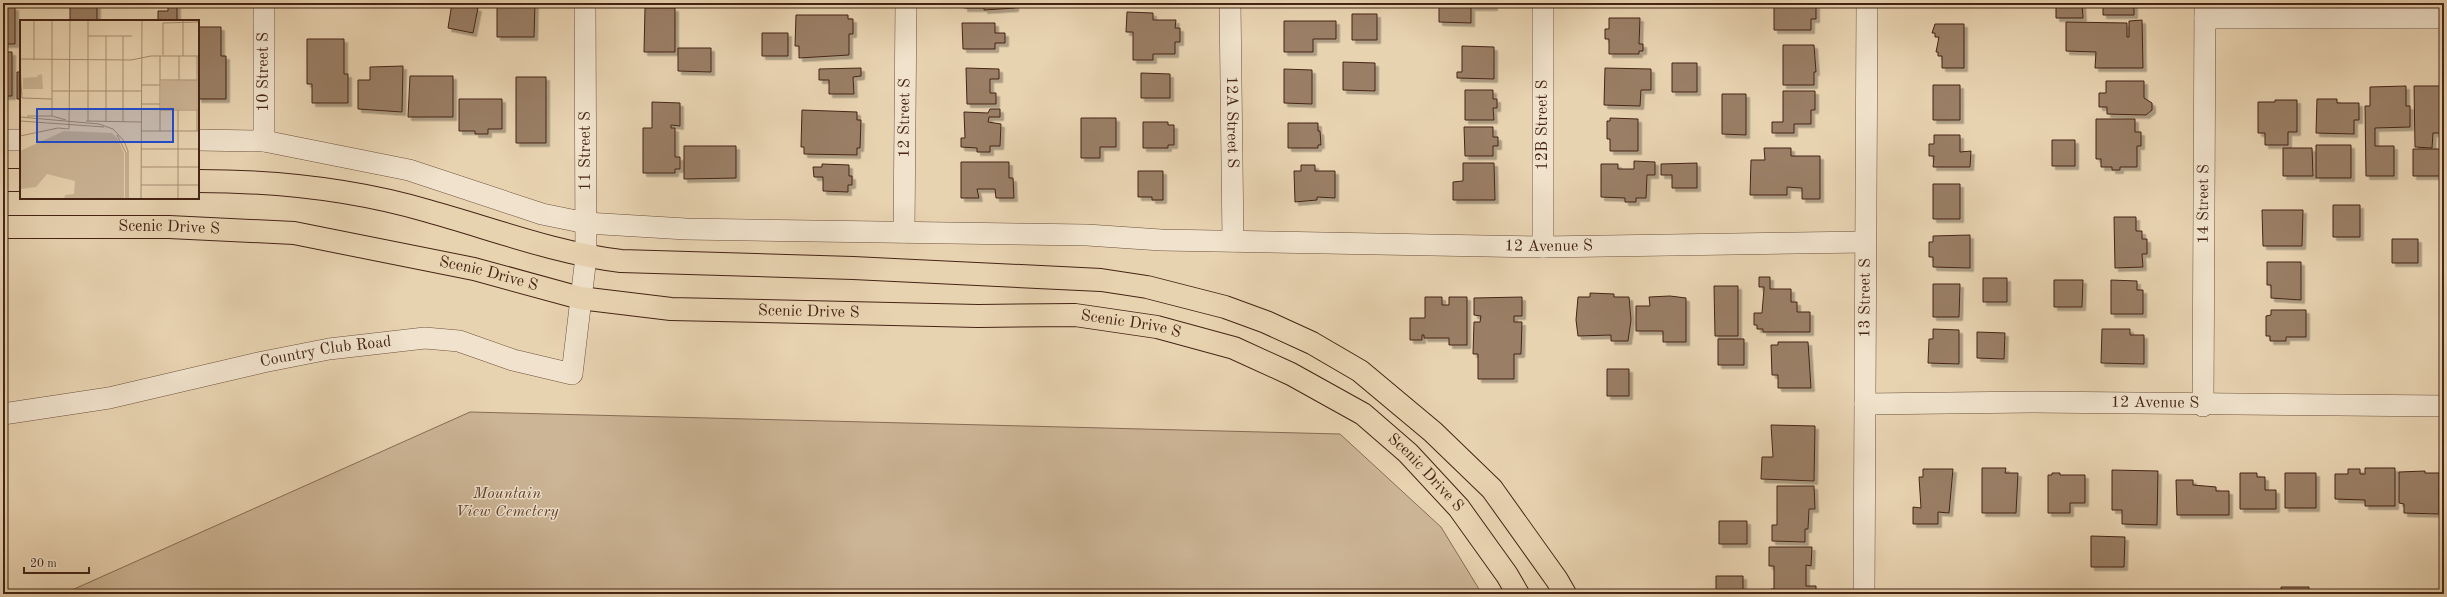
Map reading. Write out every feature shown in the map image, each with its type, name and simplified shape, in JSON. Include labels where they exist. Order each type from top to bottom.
[{"type":"main road","points":[[3,180],[20,180]]},
{"type":"main road","name":"Scenic Drive S","points":[[199,181],[267,182],[318,187],[369,196],[427,210],[586,257],[621,261],[853,268],[1101,280],[1146,287],[1225,307],[1266,322],[1312,342],[1353,367],[1433,432],[1492,488],[1557,580],[1565,594]]},
{"type":"main road","name":"Scenic Drive S","points":[[3,227],[169,227],[294,234],[474,269],[580,298],[671,309],[978,316],[1075,314],[1157,328],[1234,348],[1291,374],[1363,414],[1408,453],[1459,508],[1508,575],[1518,594]]},
{"type":"street","name":"10 Street S","points":[[264,3],[264,141]]},
{"type":"street","name":"11 Street S","points":[[580,298],[586,257],[585,3]]},
{"type":"street","name":"12 Street S","points":[[904,232],[906,3]]},
{"type":"street","name":"12A Street S","points":[[1230,3],[1233,241]]},
{"type":"street","name":"12B Street S","points":[[1543,3],[1543,248]]},
{"type":"street","name":"13 Street S","points":[[1864,594],[1867,3]]},
{"type":"street","points":[[2205,10],[2444,18]]},
{"type":"street","name":"14 Street S","points":[[2203,406],[2205,10]]},
{"type":"street","points":[[3,140],[20,140]]},
{"type":"street","points":[[199,140],[264,141],[409,170],[542,214],[586,223],[686,229],[1087,235],[1233,241]]},
{"type":"street","name":"12 Avenue S","points":[[1233,241],[1543,248],[1866,242]]},
{"type":"street","name":"Country Club Road","points":[[3,414],[109,398],[264,362],[329,349],[426,338],[459,341],[513,360],[572,374],[580,298]]},
{"type":"street","name":"12 Avenue S","points":[[1865,404],[2032,402],[2203,406],[2444,406]]},
{"type":"green space","points":[[2221,3],[2444,3],[2444,8],[2221,8]]},
{"type":"green space","name":"Mountain View Cemetery","points":[[470,412],[1340,434],[1441,527],[1482,594],[63,594]]},
{"type":"building","points":[[452,3],[478,8],[473,33],[448,28]]},
{"type":"building","points":[[497,3],[535,3],[534,37],[497,37]]},
{"type":"building","points":[[964,3],[1015,3],[1015,8],[984,10],[984,8],[964,8]]},
{"type":"building","points":[[1439,3],[1494,3],[1494,7],[1471,7],[1471,23],[1439,22]]},
{"type":"building","points":[[1774,3],[1816,3],[1816,19],[1811,19],[1811,30],[1774,30]]},
{"type":"building","points":[[2056,3],[2082,3],[2083,18],[2056,18]]},
{"type":"building","points":[[2103,3],[2134,3],[2134,15],[2103,15]]},
{"type":"building","points":[[97,5],[97,20],[70,20],[70,6]]},
{"type":"building","points":[[168,5],[177,5],[177,20],[158,20],[158,11],[168,11]]},
{"type":"building","points":[[3,7],[15,7],[15,44],[3,44]]},
{"type":"building","points":[[645,8],[675,8],[675,52],[644,52]]},
{"type":"building","points":[[1127,12],[1153,13],[1153,20],[1176,20],[1175,28],[1180,28],[1180,42],[1175,42],[1175,54],[1153,54],[1153,60],[1133,60],[1133,32],[1126,32]]},
{"type":"building","points":[[1352,14],[1377,14],[1377,40],[1352,40]]},
{"type":"building","points":[[796,15],[848,15],[848,19],[853,19],[853,34],[849,34],[849,55],[799,58],[799,46],[795,46]]},
{"type":"building","points":[[1609,18],[1640,18],[1639,44],[1643,44],[1643,51],[1639,51],[1639,54],[1609,54],[1609,39],[1605,39],[1605,29],[1609,29]]},
{"type":"building","points":[[2142,20],[2143,68],[2095,68],[2096,52],[2066,51],[2066,22],[2127,23],[2127,37],[2129,37],[2129,21]]},
{"type":"building","points":[[1284,21],[1336,21],[1336,39],[1313,39],[1313,52],[1284,52]]},
{"type":"building","points":[[962,23],[995,23],[995,33],[1005,33],[1005,43],[995,43],[995,49],[963,49]]},
{"type":"building","points":[[1935,24],[1964,24],[1964,68],[1942,68],[1942,56],[1938,56],[1938,52],[1936,52],[1939,37],[1935,37],[1935,33],[1932,33]]},
{"type":"building","points":[[199,27],[221,27],[221,56],[226,56],[226,99],[199,99]]},
{"type":"building","points":[[762,33],[788,33],[788,56],[762,56]]},
{"type":"building","points":[[307,39],[344,39],[344,74],[348,74],[348,103],[312,103],[312,84],[307,84]]},
{"type":"building","points":[[1783,45],[1814,45],[1816,72],[1814,72],[1814,85],[1783,85]]},
{"type":"building","points":[[1462,46],[1494,47],[1494,79],[1457,78],[1457,72],[1462,72]]},
{"type":"building","points":[[678,48],[711,48],[711,72],[678,71]]},
{"type":"building","points":[[3,52],[12,52],[12,96],[3,96]]},
{"type":"building","points":[[1343,62],[1375,63],[1375,91],[1343,90]]},
{"type":"building","points":[[1672,63],[1697,63],[1697,92],[1672,92]]},
{"type":"building","points":[[403,66],[402,112],[358,109],[358,80],[370,80],[370,67]]},
{"type":"building","points":[[861,68],[861,76],[853,77],[854,94],[829,94],[829,80],[819,80],[819,69]]},
{"type":"building","points":[[966,68],[999,69],[999,79],[990,79],[990,93],[996,93],[996,104],[967,104]]},
{"type":"building","points":[[1605,68],[1651,69],[1651,90],[1641,90],[1640,106],[1604,105]]},
{"type":"building","points":[[1284,69],[1312,70],[1312,104],[1284,103]]},
{"type":"building","points":[[17,72],[20,72],[20,99],[17,99]]},
{"type":"building","points":[[1141,73],[1170,74],[1170,98],[1141,98]]},
{"type":"building","points":[[410,76],[453,76],[453,117],[408,117]]},
{"type":"building","points":[[516,77],[546,77],[546,143],[516,143]]},
{"type":"building","points":[[2106,81],[2144,81],[2144,98],[2152,103],[2152,110],[2146,115],[2107,114],[2107,107],[2099,107],[2099,93],[2106,93]]},
{"type":"building","points":[[1933,85],[1960,85],[1960,120],[1933,120]]},
{"type":"building","points":[[2406,86],[2406,106],[2410,106],[2410,127],[2375,128],[2375,146],[2394,146],[2394,176],[2366,176],[2365,106],[2370,106],[2370,87]]},
{"type":"building","points":[[2414,86],[2444,86],[2444,133],[2433,133],[2432,148],[2415,147]]},
{"type":"building","points":[[1465,90],[1493,90],[1493,99],[1497,99],[1497,108],[1493,108],[1494,120],[1465,120]]},
{"type":"building","points":[[1783,91],[1815,91],[1815,110],[1811,110],[1811,124],[1794,124],[1794,133],[1772,133],[1772,122],[1783,122]]},
{"type":"building","points":[[1722,94],[1746,94],[1746,135],[1722,134]]},
{"type":"building","points":[[459,99],[502,99],[502,129],[488,129],[488,134],[475,134],[475,131],[459,131]]},
{"type":"building","points":[[2317,99],[2337,99],[2337,103],[2359,103],[2359,120],[2354,120],[2354,134],[2316,133]]},
{"type":"building","points":[[2275,100],[2297,100],[2297,132],[2288,132],[2288,145],[2265,145],[2265,133],[2258,133],[2258,102],[2275,102]]},
{"type":"building","points":[[652,102],[680,103],[680,126],[671,125],[671,128],[675,128],[675,157],[680,157],[680,169],[675,169],[675,173],[643,173],[643,128],[652,128]]},
{"type":"building","points":[[990,109],[1000,109],[1000,117],[989,117],[988,122],[1001,124],[1000,146],[990,146],[990,152],[977,152],[977,148],[961,147],[961,138],[965,138],[964,112],[988,113]]},
{"type":"building","points":[[802,110],[857,112],[857,120],[861,120],[860,148],[857,148],[857,155],[804,154],[804,147],[801,147]]},
{"type":"building","points":[[1081,118],[1116,118],[1116,147],[1100,147],[1100,158],[1081,158]]},
{"type":"building","points":[[1610,118],[1638,119],[1638,151],[1610,151],[1610,139],[1607,139],[1607,121],[1610,121]]},
{"type":"building","points":[[2096,119],[2135,119],[2135,132],[2141,132],[2141,146],[2137,146],[2137,167],[2120,167],[2120,170],[2112,170],[2112,167],[2101,167],[2101,159],[2096,159]]},
{"type":"building","points":[[1143,122],[1168,122],[1168,125],[1174,125],[1174,145],[1168,145],[1168,148],[1143,148]]},
{"type":"building","points":[[1288,123],[1318,123],[1321,145],[1318,145],[1318,148],[1288,148]]},
{"type":"building","points":[[1464,127],[1493,127],[1493,137],[1498,137],[1498,146],[1493,146],[1493,156],[1465,156]]},
{"type":"building","points":[[1934,135],[1960,135],[1960,152],[1971,151],[1970,167],[1933,167],[1934,156],[1929,156],[1929,144],[1934,144]]},
{"type":"building","points":[[2052,140],[2075,140],[2075,166],[2052,166]]},
{"type":"building","points":[[2316,145],[2351,145],[2351,178],[2316,178]]},
{"type":"building","points":[[684,146],[736,146],[736,178],[684,179]]},
{"type":"building","points":[[1764,148],[1791,148],[1791,156],[1820,156],[1820,199],[1802,199],[1802,188],[1787,187],[1787,195],[1750,195],[1751,160],[1765,160]]},
{"type":"building","points":[[2283,148],[2312,148],[2313,176],[2283,176]]},
{"type":"building","points":[[2413,149],[2443,149],[2443,176],[2413,176]]},
{"type":"building","points":[[1634,161],[1655,162],[1655,175],[1647,175],[1646,198],[1636,198],[1636,202],[1625,202],[1625,198],[1601,197],[1601,164],[1618,164],[1618,169],[1634,169]]},
{"type":"building","points":[[961,162],[1009,162],[1009,178],[1013,178],[1014,198],[996,198],[995,189],[977,189],[979,198],[961,198]]},
{"type":"building","points":[[1463,163],[1494,163],[1495,200],[1453,200],[1453,182],[1463,181]]},
{"type":"building","points":[[1697,163],[1697,188],[1672,188],[1672,175],[1661,175],[1661,164]]},
{"type":"building","points":[[822,164],[849,165],[849,176],[852,176],[852,185],[848,185],[848,192],[823,191],[823,177],[814,177],[813,167],[822,167]]},
{"type":"building","points":[[1301,165],[1315,165],[1315,171],[1335,171],[1335,198],[1317,197],[1317,200],[1295,202],[1294,171],[1301,171]]},
{"type":"building","points":[[1138,171],[1163,171],[1163,200],[1152,200],[1152,197],[1138,197]]},
{"type":"building","points":[[1933,184],[1960,184],[1960,219],[1933,219]]},
{"type":"building","points":[[2333,205],[2360,205],[2360,237],[2333,237]]},
{"type":"building","points":[[2262,210],[2303,210],[2302,246],[2263,246]]},
{"type":"building","points":[[2114,217],[2136,217],[2136,231],[2142,231],[2142,239],[2147,239],[2147,254],[2142,254],[2143,267],[2115,268]]},
{"type":"building","points":[[1970,235],[1970,268],[1933,267],[1933,257],[1929,257],[1929,242],[1933,242],[1933,236]]},
{"type":"building","points":[[2392,239],[2418,239],[2418,263],[2392,263]]},
{"type":"building","points":[[2267,262],[2301,262],[2301,300],[2271,298],[2271,285],[2267,285]]},
{"type":"building","points":[[1759,277],[1770,277],[1770,289],[1791,289],[1791,302],[1797,302],[1797,312],[1810,312],[1810,332],[1763,332],[1763,329],[1757,329],[1757,325],[1754,325],[1754,313],[1762,313],[1764,289],[1764,287],[1759,287]]},
{"type":"building","points":[[1983,278],[2007,278],[2007,302],[1983,302]]},
{"type":"building","points":[[2054,280],[2083,280],[2082,307],[2054,307]]},
{"type":"building","points":[[2111,280],[2137,281],[2137,290],[2143,290],[2143,314],[2111,314]]},
{"type":"building","points":[[1933,284],[1960,284],[1959,317],[1933,317]]},
{"type":"building","points":[[1714,286],[1738,286],[1738,336],[1715,336]]},
{"type":"building","points":[[1590,293],[1614,294],[1614,297],[1629,297],[1631,320],[1628,341],[1611,341],[1611,335],[1578,336],[1576,320],[1578,297],[1590,297]]},
{"type":"building","points":[[1670,296],[1686,298],[1686,342],[1663,342],[1663,331],[1636,331],[1636,306],[1650,306],[1649,297]]},
{"type":"building","points":[[1425,297],[1442,297],[1442,305],[1449,305],[1449,297],[1467,297],[1467,345],[1449,345],[1449,338],[1424,338],[1424,335],[1422,335],[1422,340],[1410,340],[1410,318],[1425,318]]},
{"type":"building","points":[[1522,297],[1522,316],[1514,316],[1514,322],[1522,322],[1521,354],[1514,354],[1514,379],[1478,379],[1478,354],[1473,354],[1474,322],[1480,322],[1481,316],[1474,315],[1474,298]]},
{"type":"building","points":[[2271,310],[2306,310],[2306,337],[2286,337],[2286,341],[2270,341],[2270,336],[2266,336],[2266,316],[2271,315]]},
{"type":"building","points":[[1933,329],[1959,330],[1959,364],[1928,363],[1929,339],[1933,339]]},
{"type":"building","points":[[2102,329],[2130,329],[2130,335],[2144,335],[2144,364],[2101,363]]},
{"type":"building","points":[[1977,332],[2005,333],[2004,359],[1977,358]]},
{"type":"building","points":[[1718,339],[1744,339],[1744,365],[1718,365]]},
{"type":"building","points":[[1778,342],[1808,342],[1811,388],[1778,388],[1778,375],[1772,375],[1771,345],[1778,345]]},
{"type":"building","points":[[1607,369],[1629,369],[1629,396],[1607,396]]},
{"type":"building","points":[[1771,425],[1815,426],[1814,481],[1761,479],[1762,457],[1773,457]]},
{"type":"building","points":[[1982,468],[2006,468],[2005,473],[2018,473],[2016,513],[1982,513]]},
{"type":"building","points":[[2365,468],[2395,468],[2395,506],[2365,506],[2365,500],[2335,499],[2335,474],[2348,474],[2348,469],[2360,469],[2360,474],[2365,474]]},
{"type":"building","points":[[1923,469],[1953,469],[1949,513],[1938,512],[1938,524],[1913,524],[1913,507],[1921,508],[1919,477],[1923,477]]},
{"type":"building","points":[[2112,470],[2158,471],[2157,525],[2122,524],[2122,510],[2112,510]]},
{"type":"building","points":[[2425,471],[2425,473],[2439,473],[2439,514],[2404,513],[2404,504],[2399,503],[2399,472]]},
{"type":"building","points":[[2052,473],[2060,473],[2060,475],[2085,475],[2085,503],[2070,503],[2070,513],[2048,513],[2048,475],[2052,475]]},
{"type":"building","points":[[2240,473],[2257,473],[2257,477],[2265,477],[2265,490],[2276,490],[2276,509],[2240,509]]},
{"type":"building","points":[[2285,473],[2316,473],[2316,508],[2285,508]]},
{"type":"building","points":[[2176,480],[2193,480],[2193,485],[2216,487],[2216,491],[2229,491],[2229,515],[2177,515]]},
{"type":"building","points":[[1777,486],[1814,486],[1815,509],[1809,509],[1808,529],[1805,529],[1805,542],[1772,541],[1772,525],[1777,525]]},
{"type":"building","points":[[1719,521],[1747,521],[1747,544],[1719,544]]},
{"type":"building","points":[[2091,536],[2125,537],[2124,567],[2091,567]]},
{"type":"building","points":[[1769,547],[1812,547],[1811,566],[1806,565],[1806,586],[1816,586],[1816,594],[1771,594],[1771,589],[1774,589],[1774,566],[1769,566]]},
{"type":"building","points":[[1716,576],[1743,576],[1743,594],[1716,594]]},
{"type":"building","points":[[2281,587],[2309,587],[2309,594],[2281,594]]}]
